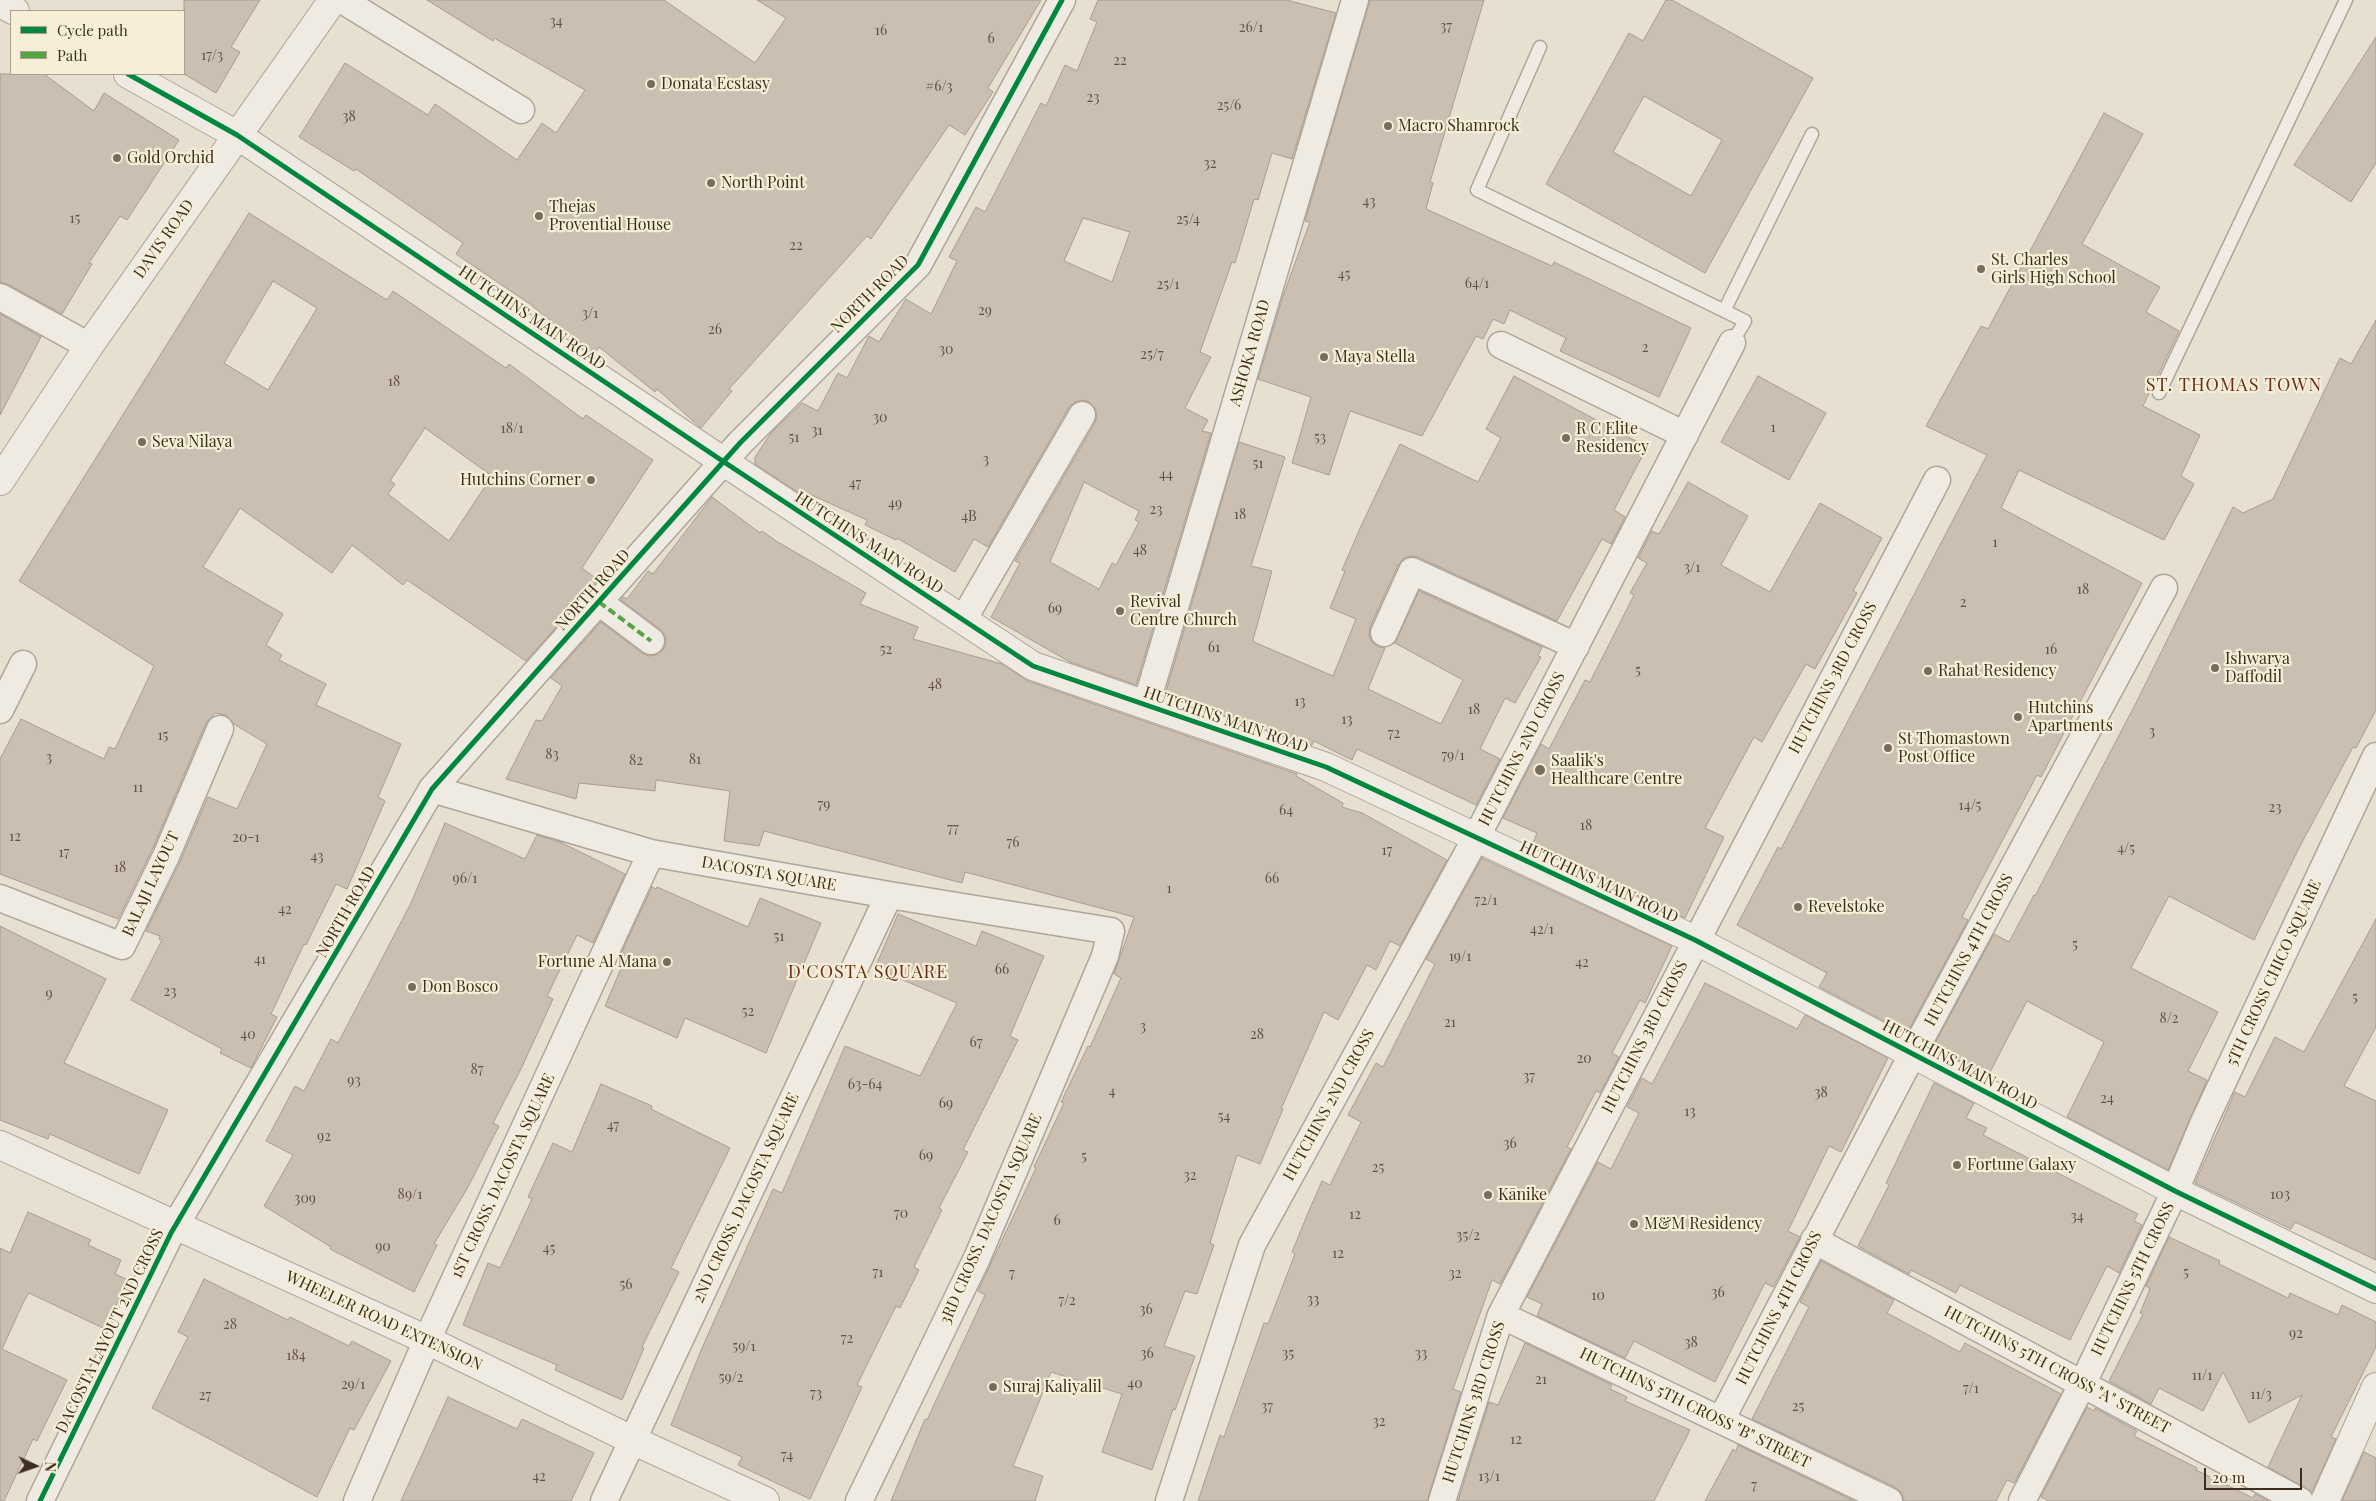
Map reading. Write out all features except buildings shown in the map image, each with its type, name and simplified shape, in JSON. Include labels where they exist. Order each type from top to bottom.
[{"type":"street","name":"DAVIS ROAD","points":[[0,481],[89,346],[333,0]]},
{"type":"street","points":[[342,0],[521,110]]},
{"type":"street","name":"NORTH ROAD","points":[[176,1225],[432,789],[600,602],[740,442],[918,266],[1062,0]]},
{"type":"street","name":"ASHOKA ROAD","points":[[1146,705],[1355,0]]},
{"type":"street","points":[[0,3],[13,10]]},
{"type":"street","name":"HUTCHINS MAIN ROAD","points":[[130,75],[237,135],[724,462],[1033,666],[1326,767],[1695,940],[2175,1191],[2376,1289]]},
{"type":"street","points":[[0,297],[89,346]]},
{"type":"street","name":"HUTCHINS 2ND CROSS","points":[[1169,1501],[1252,1244],[1476,838],[1732,343]]},
{"type":"street","points":[[1501,345],[1685,435]]},
{"type":"street","points":[[963,620],[1082,414]]},
{"type":"street","name":"HUTCHINS 3RD CROSS","points":[[1442,1501],[1501,1315],[1936,480]]},
{"type":"street","points":[[1384,633],[1412,571],[1576,646]]},
{"type":"street","name":"HUTCHINS 4TH CROSS","points":[[1721,1420],[1912,1055],[2164,588]]},
{"type":"street","points":[[600,602],[651,641]]},
{"type":"street","points":[[0,710],[23,664]]},
{"type":"street","name":"BALAJI LAYOUT","points":[[0,898],[122,946],[166,856],[220,729]]},
{"type":"street","name":"5TH CROSS CHICO SQUARE","points":[[2175,1191],[2204,1122],[2376,756]]},
{"type":"street","name":"DACOSTA SQUARE","points":[[432,789],[652,853],[889,895],[1111,931]]},
{"type":"street","name":"1ST CROSS, DACOSTA SQUARE","points":[[358,1501],[427,1340],[652,853]]},
{"type":"street","name":"2ND CROSS, DACOSTA SQUARE","points":[[604,1501],[889,895]]},
{"type":"street","name":"3RD CROSS, DACOSTA SQUARE","points":[[859,1501],[976,1258],[1105,956],[1111,931]]},
{"type":"street","name":"WHEELER ROAD EXTENSION","points":[[0,1145],[427,1340],[632,1440],[765,1501]]},
{"type":"street","name":"HUTCHINS 5TH CROSS","points":[[2022,1501],[2082,1383],[2175,1191]]},
{"type":"street","name":"DACOSTA LAYOUT 2ND CROSS","points":[[40,1501],[176,1225]]},
{"type":"street","name":"HUTCHINS 5TH CROSS \"A\" STREET","points":[[1814,1240],[2300,1501]]},
{"type":"street","name":"HUTCHINS 5TH CROSS \"B\" STREET","points":[[1501,1315],[1889,1501]]},
{"type":"street","points":[[2325,1501],[2376,1387]]},
{"type":"lane","points":[[2159,393],[2346,0]]},
{"type":"lane","name":"HUTCHINS 2ND CROSS","points":[[1540,47],[1477,190],[1591,244],[1744,321],[1732,343]]},
{"type":"lane","points":[[1724,311],[1812,134]]},
{"type":"marked path","points":[[599,602],[651,641]]},
{"type":"cycle path","points":[[40,1501],[171,1233],[432,789],[740,443],[918,265],[1062,0]]},
{"type":"cycle path","points":[[130,75],[237,135],[724,462],[1033,666],[1326,767],[1695,940],[2175,1191],[2376,1289]]},
{"type":"place","name":"Donata Ecstasy","points":[[651,84]]},
{"type":"place","name":"Macro Shamrock","points":[[1388,126]]},
{"type":"place","name":"Gold Orchid","points":[[117,158]]},
{"type":"place","name":"North Point","points":[[711,183]]},
{"type":"place","name":"Thejas Provential House","points":[[539,216]]},
{"type":"place","name":"St. Charles Girls High School","points":[[1981,269]]},
{"type":"place","name":"Maya Stella","points":[[1324,357]]},
{"type":"place","name":"R C Elite Residency","points":[[1566,438]]},
{"type":"place","name":"Seva Nilaya","points":[[142,442]]},
{"type":"place","name":"Hutchins Corner","points":[[591,480]]},
{"type":"place","name":"Revival Centre Church","points":[[1120,611]]},
{"type":"place","name":"Ishwarya Daffodil","points":[[2215,668]]},
{"type":"place","name":"Rahat Residency","points":[[1928,671]]},
{"type":"place","name":"Hutchins Apartments","points":[[2018,717]]},
{"type":"place","name":"St Thomastown Post Office","points":[[1888,748]]},
{"type":"place","name":"Saalik's Healthcare Centre","points":[[1540,770]]},
{"type":"place","name":"Revelstoke","points":[[1798,907]]},
{"type":"place","name":"Fortune Al Mana","points":[[667,962]]},
{"type":"place","name":"Don Bosco","points":[[412,987]]},
{"type":"place","name":"Fortune Galaxy","points":[[1957,1165]]},
{"type":"place","name":"Kānike","points":[[1488,1195]]},
{"type":"place","name":"M&M Residency","points":[[1634,1224]]},
{"type":"place","name":"Suraj Kaliyalil","points":[[993,1387]]},
{"type":"district","name":"ST. THOMAS TOWN","points":[[2234,385]]},
{"type":"district","name":"D'COSTA SQUARE","points":[[868,972]]}]
